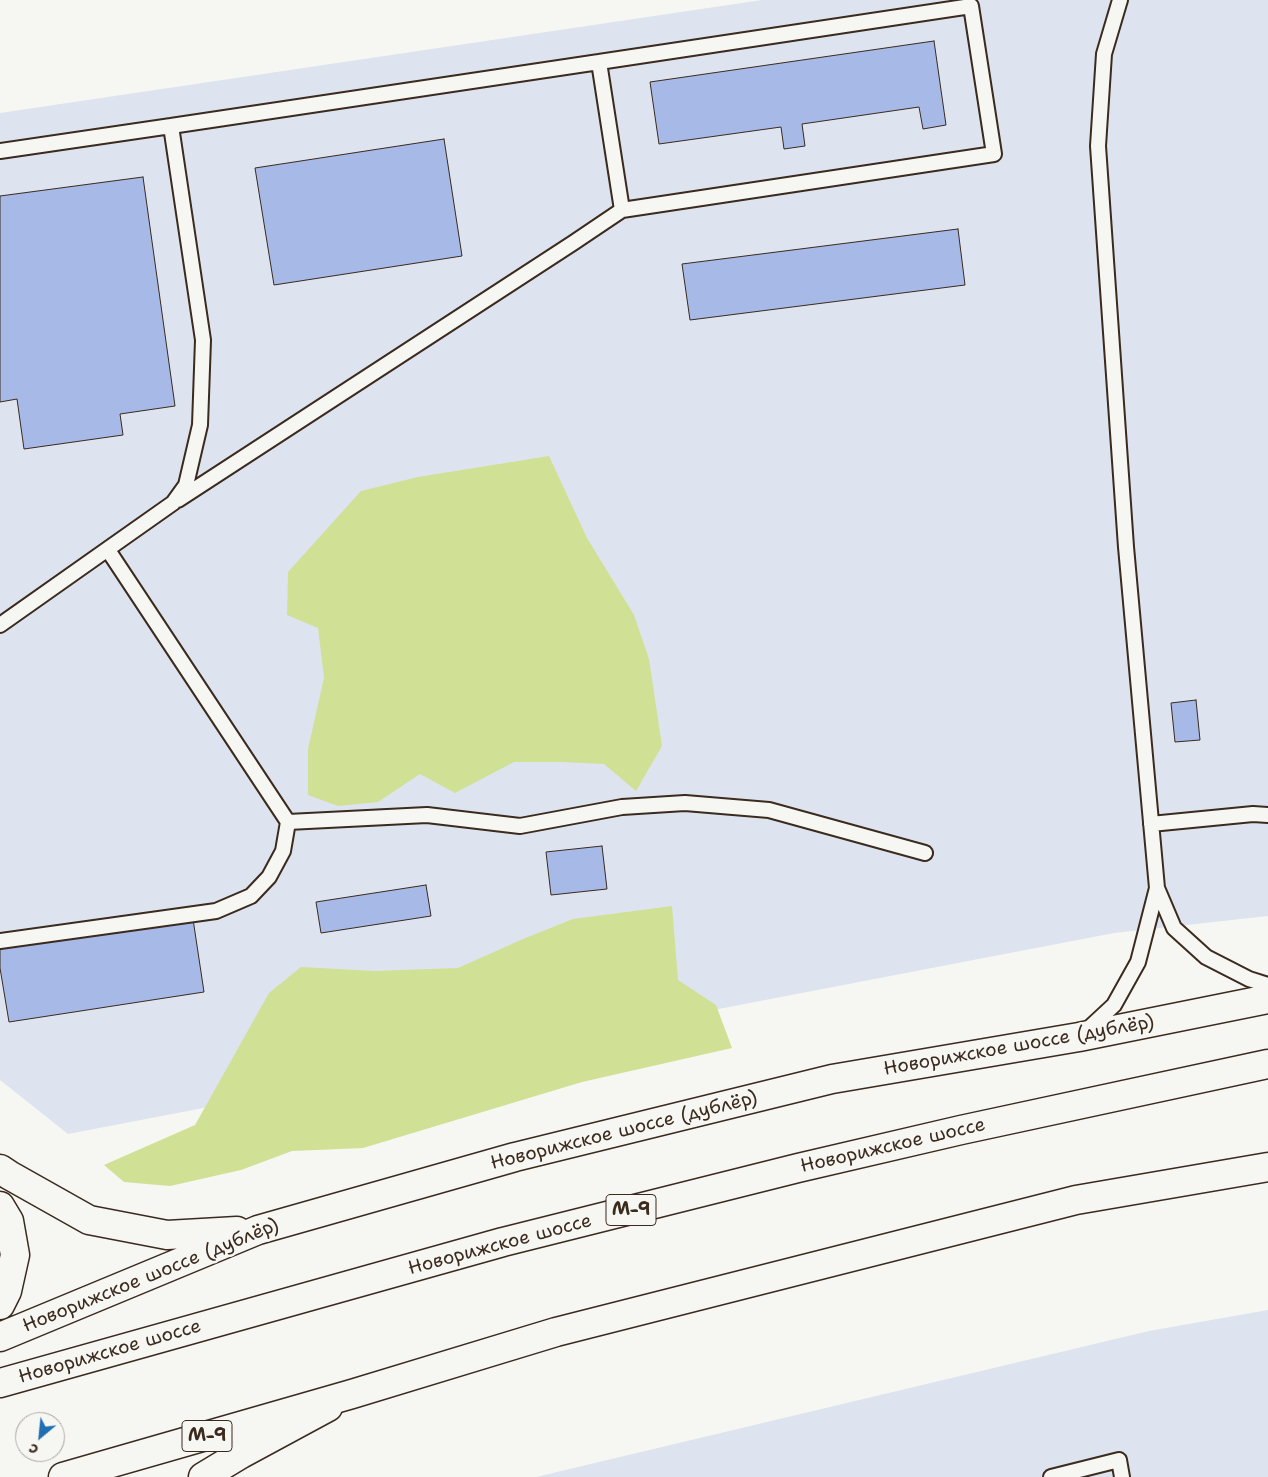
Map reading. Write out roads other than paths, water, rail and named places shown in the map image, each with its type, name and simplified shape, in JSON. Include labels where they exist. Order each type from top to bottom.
[{"type":"main road","name":"Новорижское шоссе (дублёр)","points":[[0,1337],[258,1230],[515,1157],[832,1079],[1080,1037],[1268,999]]},
{"type":"main road","name":"Новорижское шоссе","points":[[0,1383],[503,1242],[770,1175],[960,1130],[1268,1064]]},
{"type":"main road","name":"М-9","points":[[63,1477],[352,1394],[556,1332],[1076,1200],[1268,1167]]},
{"type":"main road","points":[[0,1169],[89,1220],[166,1235],[258,1230]]},
{"type":"main road","points":[[0,1206],[9,1221],[15,1255],[7,1291],[0,1305]]},
{"type":"main road","name":"М-9","points":[[203,1477],[240,1454],[352,1394]]},
{"type":"lane","points":[[1120,0],[1104,54],[1098,146],[1126,547],[1157,888],[1174,928],[1206,957],[1249,979],[1268,985]]},
{"type":"lane","points":[[0,151],[971,6],[994,154],[622,210],[173,503],[0,625]]},
{"type":"lane","points":[[599,62],[622,210]]},
{"type":"lane","points":[[172,126],[203,340],[200,425],[186,485],[173,503]]},
{"type":"lane","points":[[0,941],[216,911],[251,896],[269,877],[283,852],[288,822],[108,550]]},
{"type":"lane","points":[[288,822],[427,815],[520,826],[622,807],[685,803],[769,810],[925,853]]},
{"type":"lane","points":[[1151,824],[1253,814],[1268,815]]},
{"type":"lane","points":[[1080,1037],[1114,1005],[1138,962],[1157,888]]},
{"type":"lane","points":[[1051,1477],[1118,1460],[1122,1477]]}]
